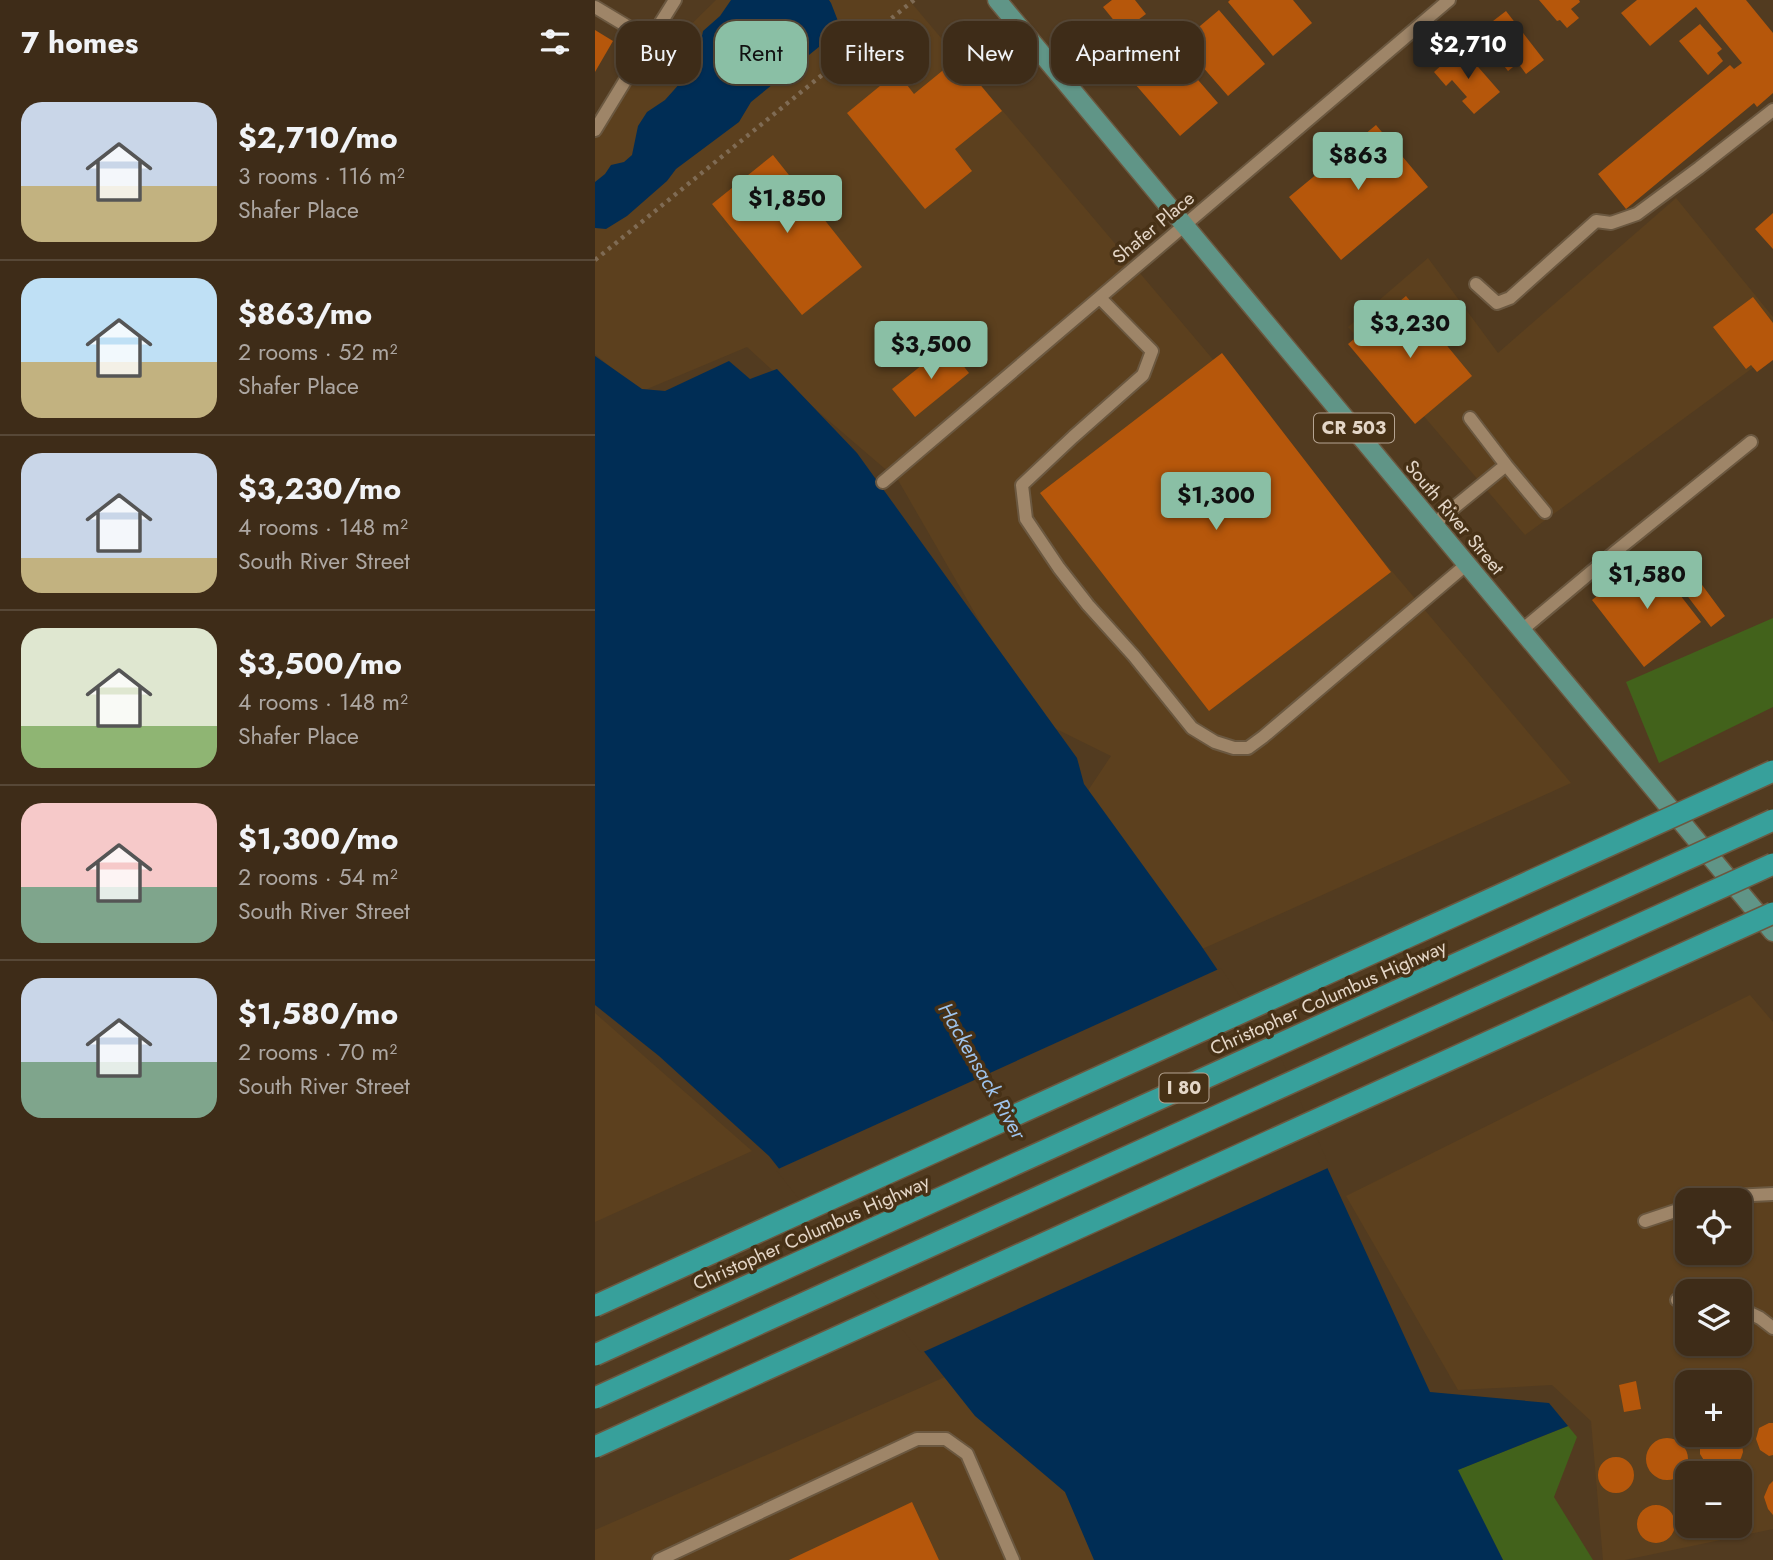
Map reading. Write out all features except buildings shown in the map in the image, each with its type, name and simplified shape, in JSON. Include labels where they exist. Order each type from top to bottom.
[{"type":"highway","name":"Christopher Columbus Highway","points":[[595,1306],[1773,771]]},
{"type":"highway","name":"Christopher Columbus Highway","points":[[595,1355],[1773,820]]},
{"type":"highway","name":"I 80","points":[[595,1398],[1773,864]]},
{"type":"highway","points":[[595,1447],[1773,913]]},
{"type":"main road","name":"South River Street","points":[[997,0],[1773,932]]},
{"type":"street","points":[[662,21],[675,0]]},
{"type":"street","name":"Shafer Place","points":[[883,482],[1448,0]]},
{"type":"street","points":[[595,7],[618,21]]},
{"type":"street","points":[[595,130],[623,84]]},
{"type":"street","points":[[1476,284],[1497,303],[1510,298],[1596,222],[1611,223],[1637,214],[1773,110]]},
{"type":"street","points":[[1100,298],[1152,351],[1143,375],[1022,485],[1026,519],[1088,605],[1192,728],[1234,748],[1248,748],[1467,564]]},
{"type":"street","points":[[1470,418],[1545,512]]},
{"type":"street","points":[[1522,630],[1751,442]]},
{"type":"street","points":[[1434,524],[1506,465]]},
{"type":"street","points":[[1752,1195],[1773,1194]]},
{"type":"street","points":[[1645,1221],[1675,1211]]},
{"type":"street","points":[[1752,1314],[1773,1328]]},
{"type":"street","points":[[659,1560],[917,1438],[946,1439],[967,1454],[1013,1560]]},
{"type":"path","points":[[595,260],[914,0]]},
{"type":"shaded area","points":[[716,0],[909,0],[927,21],[821,21],[821,84],[929,84],[929,24],[943,40],[943,84],[980,84],[1571,783],[1200,950],[1085,795],[1111,756],[1036,719],[898,480],[747,347],[640,392],[595,354],[595,119],[631,84],[701,84],[701,21],[695,21]]},
{"type":"shaded area","points":[[1676,198],[1773,317],[1773,353],[1525,535],[1348,327],[1428,258],[1498,353]]},
{"type":"shaded area","points":[[1750,995],[1773,1022],[1773,1529],[1752,1533],[1752,1461],[1675,1461],[1675,1538],[1730,1538],[1625,1560],[1603,1560],[1591,1421],[1552,1385],[1458,1390],[1346,1196]]},
{"type":"shaded area","points":[[595,1013],[752,1151],[595,1222]]},
{"type":"shaded area","points":[[945,1377],[1065,1492],[1095,1560],[595,1560],[595,1530]]},
{"type":"green space","points":[[1773,618],[1773,707],[1659,763],[1626,682]]},
{"type":"green space","points":[[1568,1426],[1577,1437],[1554,1497],[1593,1560],[1503,1560],[1457,1470]]},
{"type":"water","points":[[731,0],[829,0],[838,21],[821,21],[821,45],[807,57],[807,21],[715,21],[715,84],[773,84],[751,102],[739,122],[676,169],[667,181],[627,216],[606,229],[595,228],[595,182],[611,165],[624,162],[632,155],[638,126],[647,112],[665,100],[679,84],[701,84],[703,31],[720,16]]},
{"type":"water","name":"Hackensack River","points":[[595,356],[642,389],[665,391],[729,361],[750,379],[777,369],[857,453],[1077,758],[1084,784],[1200,944],[1276,1056],[1430,1392],[1549,1403],[1568,1426],[1458,1470],[1503,1560],[1094,1560],[1065,1492],[975,1416],[769,1156],[659,1056],[595,1005]]},
{"type":"pier","points":[[1221,968],[1279,1054],[1330,1167],[921,1353],[776,1170]]}]
